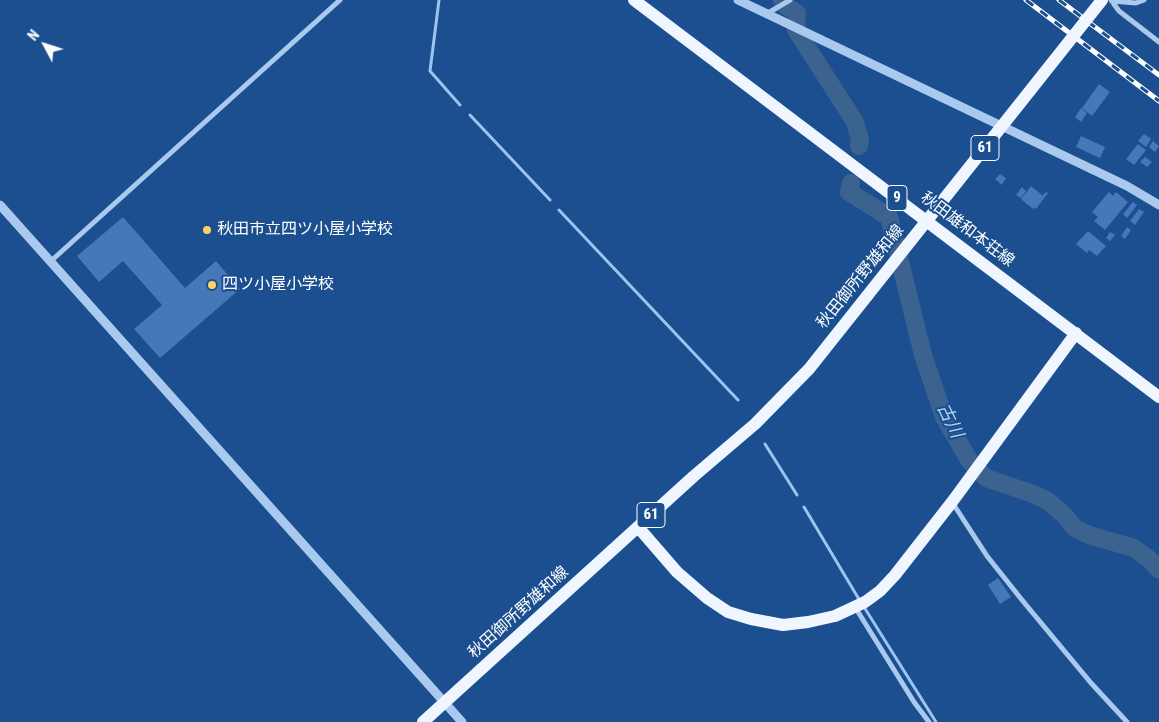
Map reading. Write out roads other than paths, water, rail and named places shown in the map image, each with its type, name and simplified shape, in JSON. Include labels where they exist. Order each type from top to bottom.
[{"type":"main road","name":"秋田雄和本荘線","points":[[634,0],[1159,397]]},
{"type":"main road","name":"秋田御所野雄和線","points":[[423,722],[694,476],[755,424],[809,368],[1109,0]]},
{"type":"main road","name":"61","points":[[638,527],[677,572],[707,598],[728,612],[783,625],[835,616],[859,605],[880,591],[895,575],[952,502],[1076,333]]},
{"type":"street","points":[[52,261],[340,0]]},
{"type":"street","points":[[738,0],[1127,186],[1159,205]]},
{"type":"street","points":[[1109,0],[1136,3],[1144,0]]},
{"type":"street","points":[[1109,0],[1119,11],[1159,42]]},
{"type":"street","points":[[768,13],[789,1]]},
{"type":"street","points":[[0,205],[462,722]]},
{"type":"street","points":[[952,502],[987,556],[1022,600],[1091,683],[1127,722]]},
{"type":"street","points":[[859,605],[929,722]]},
{"type":"waterway","points":[[439,0],[430,71],[460,105]]},
{"type":"waterway","name":"古川","points":[[782,0],[786,6],[797,13],[796,30],[855,122],[860,140],[859,146]]},
{"type":"waterway","points":[[470,115],[550,200]]},
{"type":"waterway","name":"古川","points":[[851,183],[849,192],[889,217],[923,355],[944,417],[969,460],[986,478],[1048,501],[1075,528],[1089,535],[1134,548],[1149,559],[1159,570]]},
{"type":"waterway","points":[[559,210],[738,400]]},
{"type":"waterway","points":[[765,444],[797,495]]},
{"type":"waterway","points":[[804,507],[860,601]]},
{"type":"waterway","points":[[864,607],[936,722]]},
{"type":"railway","points":[[1026,0],[1159,101]]},
{"type":"railway","points":[[1059,0],[1159,75]]},
{"type":"place","name":"秋田市立四ツ小屋小学校","points":[[207,230]]},
{"type":"place","name":"四ツ小屋小学校","points":[[212,285]]}]
